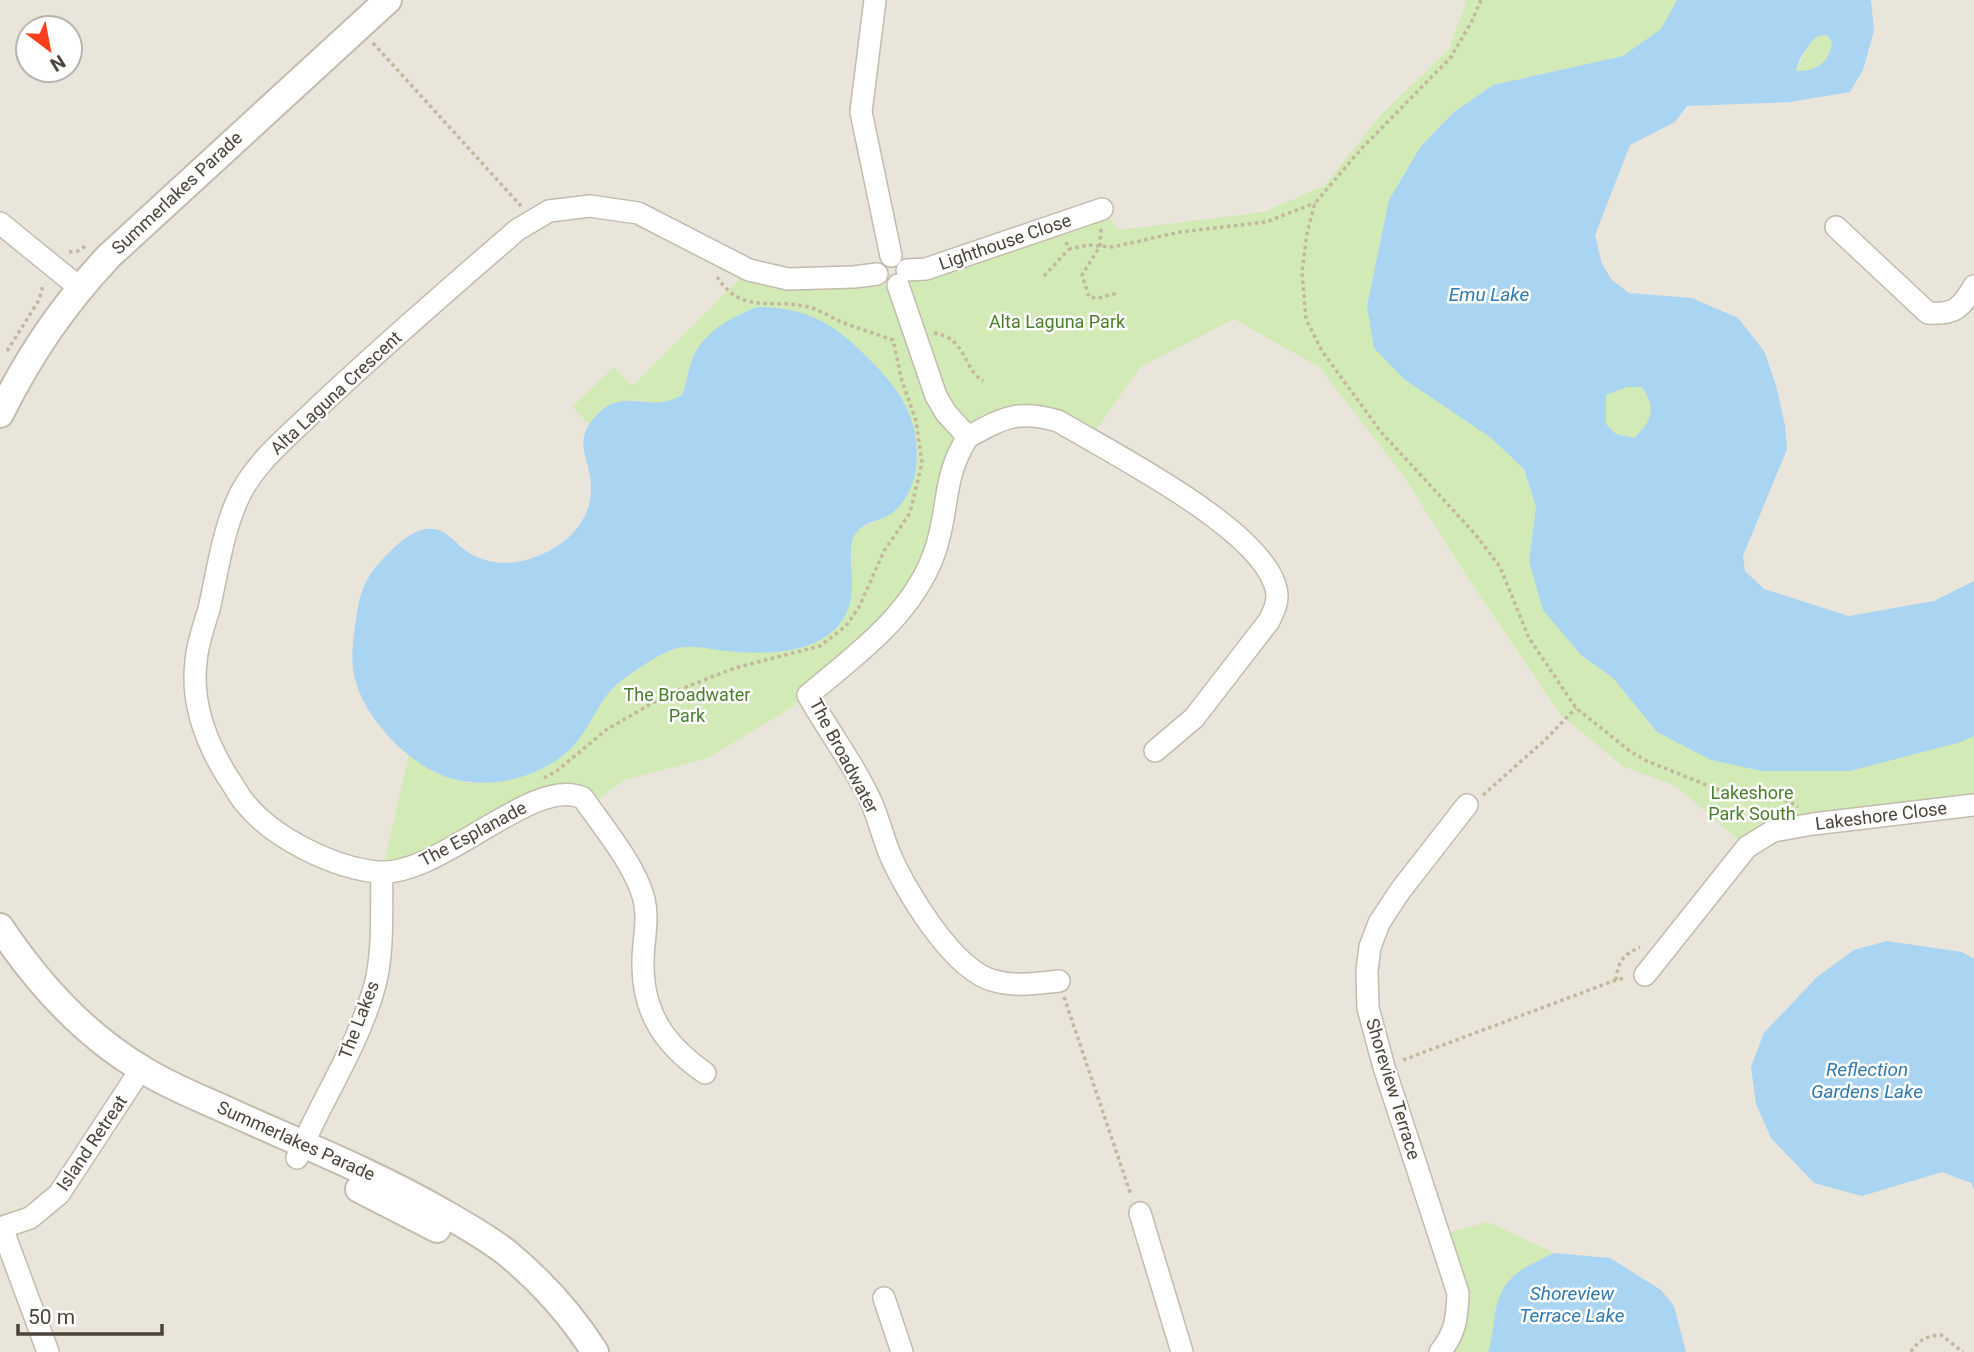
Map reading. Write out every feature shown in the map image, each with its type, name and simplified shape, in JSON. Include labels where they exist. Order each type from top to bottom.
[{"type":"street","name":"Summerlakes Parade","points":[[3,364],[142,203],[365,0]]},
{"type":"street","name":"Summerlakes Parade","points":[[0,414],[28,359],[73,282],[109,256],[388,0]]},
{"type":"street","points":[[875,0],[861,112],[916,336],[936,397],[946,413],[968,437],[1013,416],[1036,415],[1058,421],[1202,508],[1227,527],[1268,569],[1276,588],[1277,605],[1269,621],[1194,718],[1155,751]]},
{"type":"street","name":"Alta Laguna Crescent","points":[[382,872],[356,869],[333,861],[280,835],[245,804],[212,752],[197,707],[195,662],[236,502],[261,461],[338,388],[517,230],[549,211],[590,206],[638,213],[749,270],[788,279],[854,278],[877,274],[877,265],[883,259],[899,270]]},
{"type":"street","name":"Lighthouse Close","points":[[899,270],[926,269],[1102,209]]},
{"type":"street","points":[[0,223],[73,282]]},
{"type":"street","points":[[1836,227],[1928,313],[1945,314],[1963,305],[1974,286]]},
{"type":"street","name":"The Broadwater","points":[[968,437],[957,454],[949,475],[943,527],[934,556],[915,592],[892,622],[808,695],[857,774],[903,880],[948,950],[971,970],[993,981],[1023,985],[1059,981]]},
{"type":"street","name":"The Esplanade","points":[[382,872],[408,868],[435,858],[531,804],[561,794],[574,794],[583,798],[635,874],[644,898],[647,925],[642,960],[644,988],[651,1012],[665,1038],[683,1057],[705,1073]]},
{"type":"street","name":"Shoreview Terrace","points":[[1440,1352],[1451,1338],[1457,1318],[1458,1293],[1384,1067],[1368,1008],[1370,947],[1379,923],[1400,891],[1467,805]]},
{"type":"street","name":"Lakeshore Close","points":[[1644,975],[1747,847],[1761,837],[1773,831],[1813,824],[1974,805]]},
{"type":"street","name":"The Lakes","points":[[300,1151],[354,1041],[375,984],[382,872]]},
{"type":"street","name":"Summerlakes Parade","points":[[0,928],[22,960],[68,1012],[137,1075]]},
{"type":"street","name":"Summerlakes Parade","points":[[0,956],[28,995],[60,1028],[137,1075],[179,1105],[406,1191],[505,1252],[574,1320],[595,1352]]},
{"type":"street","name":"Island Retreat","points":[[1,1228],[30,1218],[59,1194],[137,1075]]},
{"type":"street","name":"Summerlakes Parade","points":[[300,1151],[467,1245],[502,1269],[538,1304],[575,1352]]},
{"type":"street","points":[[1140,1213],[1182,1352]]},
{"type":"street","points":[[1,1228],[48,1352]]},
{"type":"street","points":[[884,1298],[902,1352]]},
{"type":"path","points":[[1481,0],[1451,57],[1362,148],[1315,203],[1307,233],[1302,272],[1306,319],[1322,351],[1381,432],[1476,535],[1500,567],[1529,638],[1576,708],[1631,752],[1647,761],[1729,794],[1789,801],[1811,815],[1813,824]]},
{"type":"path","points":[[358,27],[512,198],[536,218]]},
{"type":"path","points":[[1044,276],[1069,250],[1088,245],[1112,247],[1180,232],[1266,222],[1315,203]]},
{"type":"path","points":[[1102,209],[1100,246],[1082,275],[1089,297],[1098,298],[1117,293]]},
{"type":"path","points":[[1059,223],[1069,250]]},
{"type":"path","points":[[60,251],[78,251],[92,241]]},
{"type":"path","points":[[542,779],[558,770],[607,730],[668,694],[735,668],[820,646],[846,626],[859,607],[884,551],[910,513],[922,463],[916,421],[902,381],[893,340],[811,308],[762,304],[740,299],[723,286],[714,272],[712,251]]},
{"type":"path","points":[[3,364],[39,300],[43,287],[40,276]]},
{"type":"path","points":[[916,336],[938,333],[950,340],[960,347],[978,378],[983,381]]},
{"type":"path","points":[[1467,805],[1489,791],[1576,708]]},
{"type":"path","points":[[1384,1067],[1616,980],[1644,975]]},
{"type":"path","points":[[1059,981],[1127,1189],[1140,1213]]},
{"type":"path","points":[[1911,1352],[1917,1343],[1930,1336],[1941,1335],[1963,1352]]},
{"type":"shaded area","points":[[0,0],[1974,0],[1974,1352],[0,1352]]},
{"type":"green space","points":[[1467,0],[1678,2],[1661,29],[1623,56],[1493,85],[1453,113],[1421,146],[1389,200],[1367,306],[1404,379],[1490,437],[1524,469],[1536,507],[1529,561],[1581,655],[1613,678],[1657,732],[1961,742],[1974,736],[1974,805],[1813,824],[1747,847],[1676,786],[1624,767],[1561,715],[1470,581],[1403,475],[1319,367],[1234,319],[1140,367],[1089,440],[1036,415],[968,437],[915,592],[808,695],[781,714],[708,758],[624,780],[589,806],[574,794],[382,872],[409,754],[434,772],[468,783],[500,782],[533,772],[575,743],[609,692],[633,672],[658,656],[683,646],[703,647],[852,565],[850,542],[853,536],[858,530],[890,514],[911,487],[692,358],[682,395],[670,402],[658,404],[633,400],[596,416],[590,425],[572,407],[614,367],[632,386],[749,270],[879,280],[885,285],[893,286],[1102,209],[1119,230],[1263,212],[1324,186],[1380,116],[1449,49]]},
{"type":"green space","points":[[1827,35],[1832,42],[1825,60],[1816,67],[1796,71],[1807,48],[1817,36]]},
{"type":"green space","points":[[1627,387],[1642,387],[1651,408],[1645,426],[1634,438],[1616,434],[1606,424],[1606,395]]},
{"type":"green space","points":[[1488,1222],[1554,1253],[1523,1269],[1502,1291],[1488,1352],[1440,1352],[1457,1318],[1440,1235]]},
{"type":"water","name":"Emu Lake","points":[[1677,0],[1871,0],[1874,31],[1863,70],[1850,92],[1790,102],[1687,106],[1675,122],[1630,145],[1595,235],[1602,264],[1612,280],[1629,293],[1692,298],[1738,318],[1764,351],[1776,385],[1787,449],[1743,556],[1745,571],[1764,589],[1849,616],[1934,601],[1974,581],[1974,736],[1961,742],[1850,771],[1762,771],[1711,760],[1657,732],[1613,678],[1581,655],[1543,610],[1529,561],[1536,507],[1524,469],[1490,437],[1404,379],[1374,348],[1367,306],[1389,200],[1421,146],[1453,113],[1493,85],[1623,56],[1661,29]],"holes":[[[1827,35],[1832,42],[1825,60],[1816,68],[1796,71],[1801,57],[1813,40],[1817,36]],[[1627,387],[1642,387],[1651,408],[1645,426],[1634,438],[1616,434],[1606,424],[1606,395]]]},
{"type":"water","points":[[757,307],[805,314],[844,336],[893,385],[904,403],[914,430],[917,461],[909,491],[891,514],[865,525],[854,536],[851,547],[852,591],[842,621],[817,642],[793,650],[752,653],[687,647],[663,654],[634,671],[611,690],[568,752],[540,770],[518,778],[489,783],[457,780],[421,764],[382,729],[362,699],[356,683],[352,656],[358,606],[364,586],[375,568],[404,539],[422,530],[441,531],[474,556],[500,563],[527,560],[557,547],[575,531],[587,511],[591,487],[583,444],[584,436],[594,418],[615,403],[658,403],[682,395],[693,357],[705,339],[728,321]]},
{"type":"water","name":"Reflection Gardens Lake","points":[[1887,941],[1962,952],[1974,959],[1974,1189],[1971,1183],[1942,1172],[1862,1196],[1814,1183],[1771,1138],[1756,1104],[1751,1067],[1764,1033],[1817,977],[1854,950]]},
{"type":"water","name":"Shoreview Terrace Lake","points":[[1554,1253],[1610,1258],[1661,1290],[1674,1306],[1686,1352],[1488,1352],[1498,1301],[1508,1282],[1523,1269]]},
{"type":"park label","name":"Alta Laguna Park","points":[[1057,322]]},
{"type":"park label","name":"The Broadwater Park","points":[[687,705]]},
{"type":"park label","name":"Lakeshore Park South","points":[[1752,803]]}]
